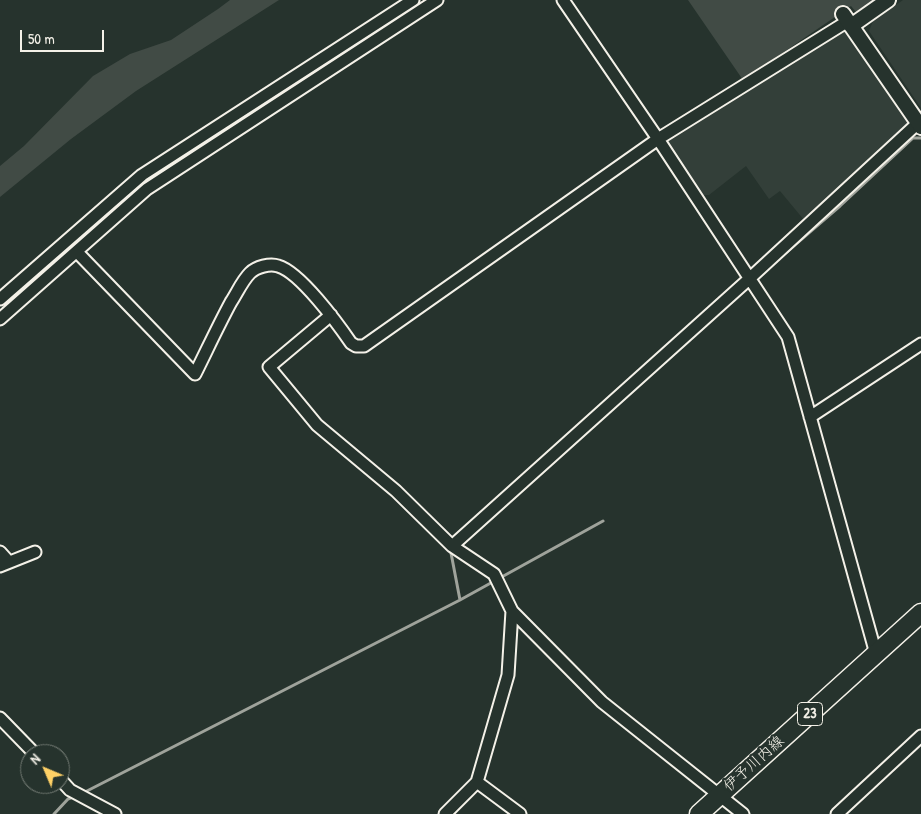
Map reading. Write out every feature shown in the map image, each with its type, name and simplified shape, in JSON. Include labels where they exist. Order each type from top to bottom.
[{"type":"main road","name":"伊予川内線","points":[[699,814],[921,613]]},
{"type":"street","points":[[0,300],[142,175],[413,0]]},
{"type":"street","points":[[0,319],[147,189],[437,0]]},
{"type":"street","points":[[563,0],[658,139],[788,337],[876,654]]},
{"type":"street","points":[[77,252],[195,374],[240,288],[250,273],[258,268],[278,265],[291,272],[331,315],[351,342],[356,346],[364,346],[658,139],[848,20],[888,0]]},
{"type":"street","points":[[452,546],[919,125],[848,20]]},
{"type":"street","points":[[331,315],[269,367],[317,425],[396,491],[452,546],[494,574],[512,610],[602,702],[743,814]]},
{"type":"street","points":[[810,417],[921,344]]},
{"type":"street","points":[[0,552],[4,564],[35,552]]},
{"type":"street","points":[[445,814],[477,782],[508,675],[512,610]]},
{"type":"street","points":[[0,718],[25,744]]},
{"type":"street","points":[[837,814],[921,736]]},
{"type":"street","points":[[477,782],[520,814]]},
{"type":"street","points":[[70,790],[115,814]]},
{"type":"shaded area","points":[[230,0],[279,0],[136,91],[71,139],[0,197],[0,166],[24,146],[93,76],[130,54],[171,40]]},
{"type":"shaded area","points":[[688,0],[874,0],[856,12],[851,6],[743,80]]},
{"type":"shaded area","points":[[903,0],[921,0],[921,108],[869,31],[873,21]]},
{"type":"shaded area","points":[[844,28],[911,125],[804,220],[780,191],[769,199],[746,166],[709,195],[700,195],[663,141]]},
{"type":"waterway","points":[[782,256],[840,206],[913,138],[921,138]]},
{"type":"waterway","points":[[460,600],[603,521]]},
{"type":"waterway","points":[[83,793],[460,600],[451,553],[454,551]]},
{"type":"waterway","points":[[54,814],[68,799],[75,796]]}]
